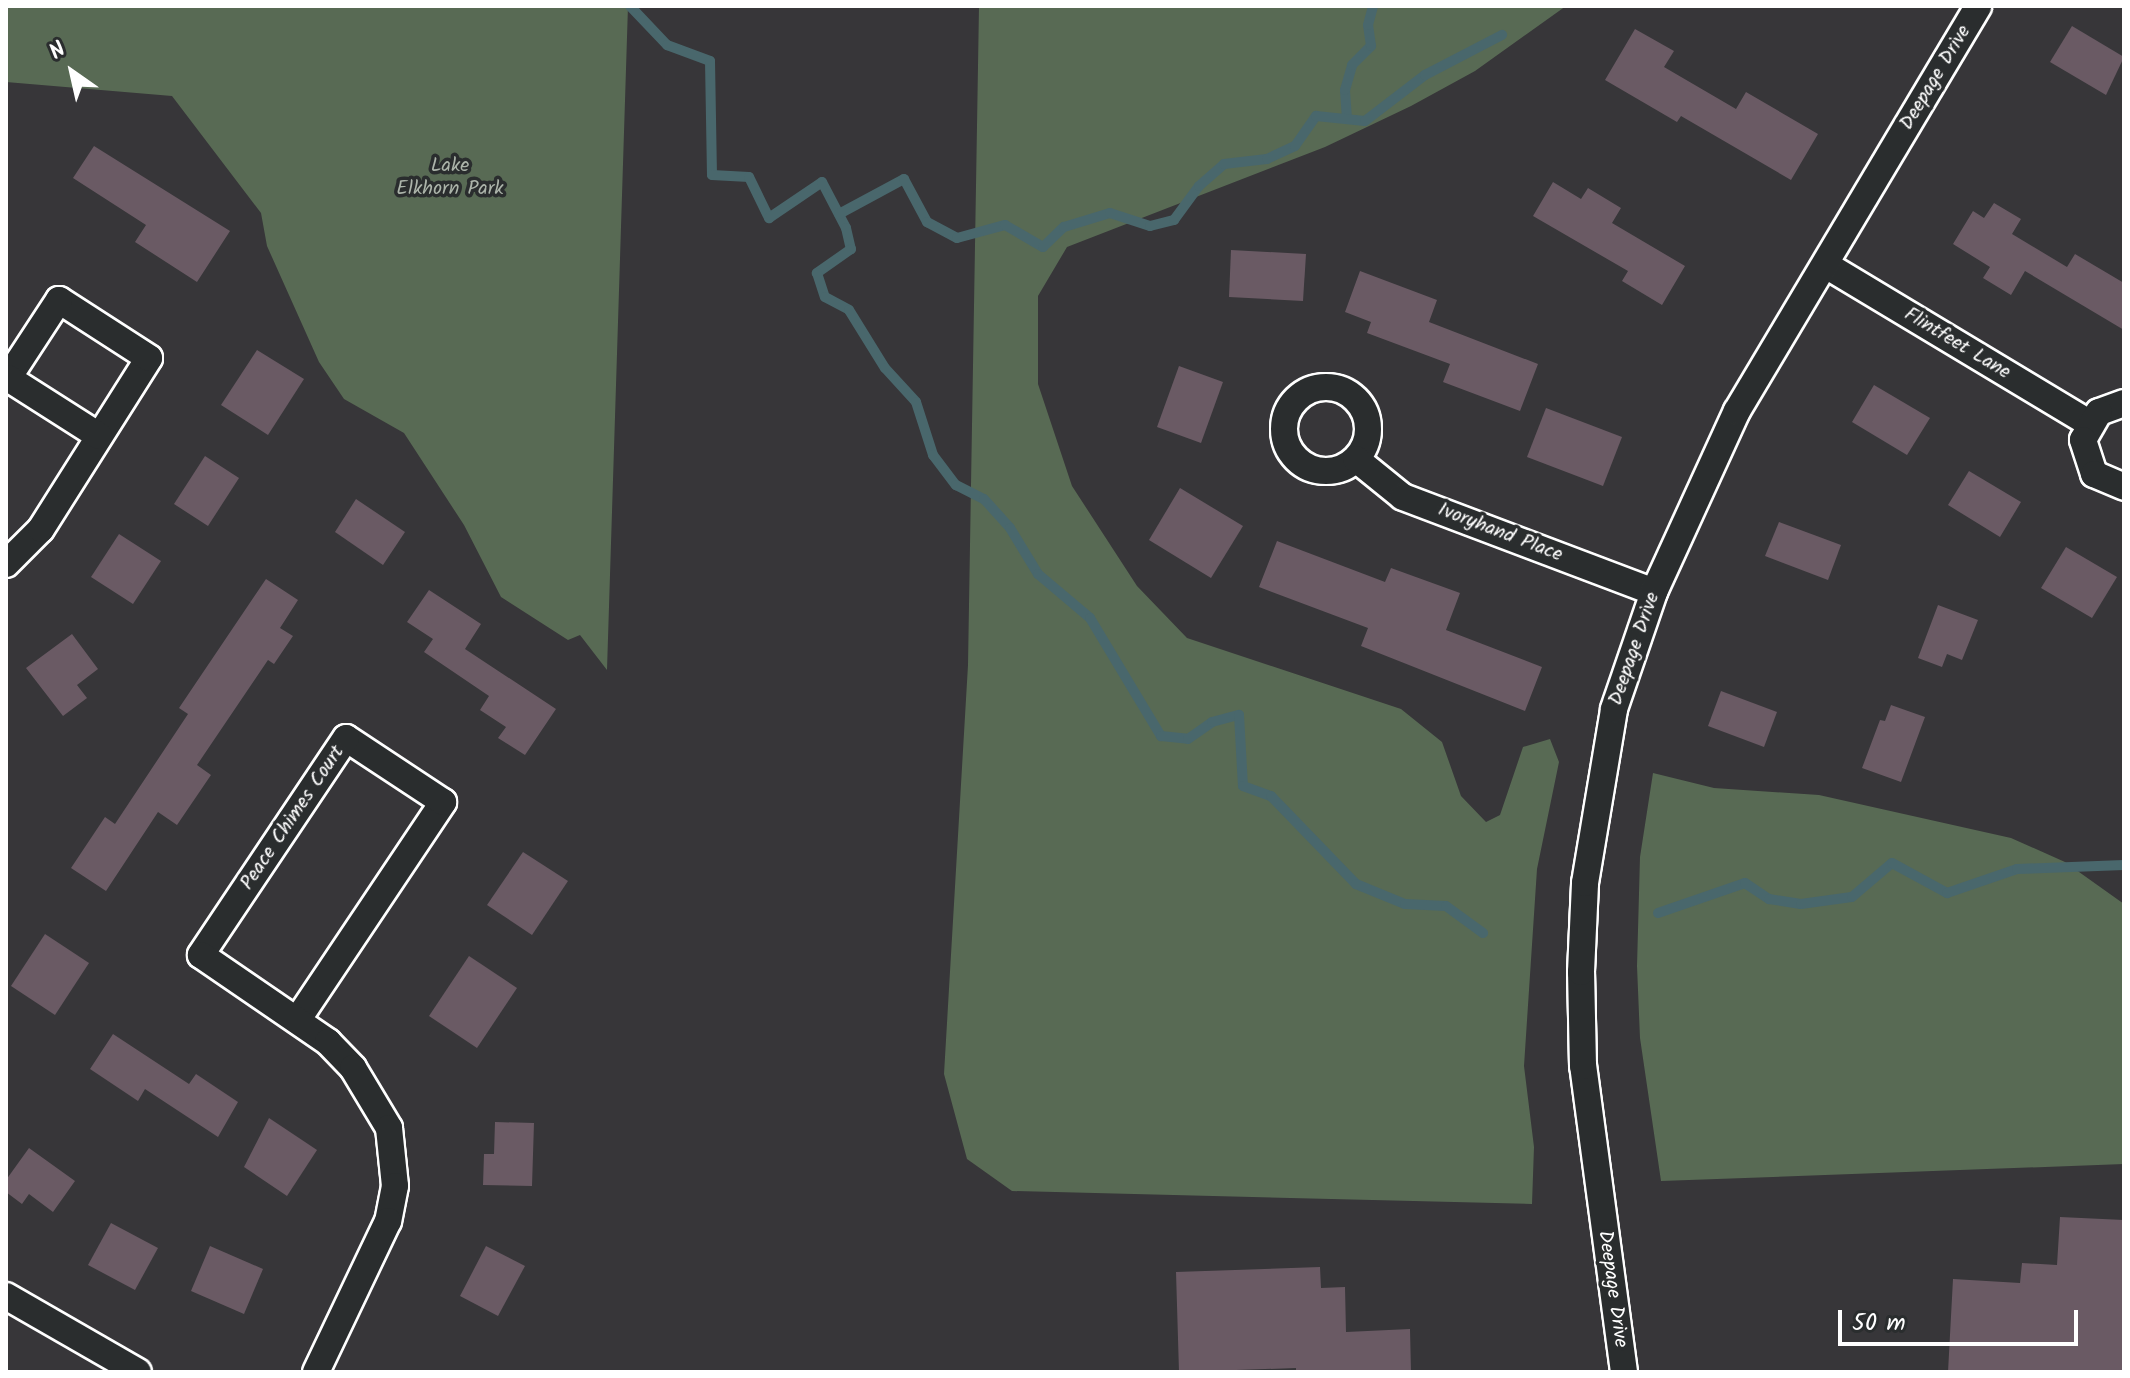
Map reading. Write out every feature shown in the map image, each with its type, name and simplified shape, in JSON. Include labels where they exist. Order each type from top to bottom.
[{"type":"street","name":"Deepage Drive","points":[[1624,1372],[1583,1066],[1581,972],[1585,883],[1614,709],[1654,592],[1737,411],[1978,6]]},
{"type":"street","name":"Flintfeet Lane","points":[[1826,265],[2089,423]]},
{"type":"street","points":[[6,564],[41,529],[149,358],[59,300],[8,378],[99,436]]},
{"type":"street","points":[[2124,403],[2099,412],[2089,423],[2083,440],[2089,466],[2110,484],[2124,487]]},
{"type":"street","name":"Ivoryhand Place","points":[[1356,459],[1403,497],[1654,592]]},
{"type":"street","name":"Peace Chimes Court","points":[[298,1019],[443,802],[346,738],[201,955],[298,1019],[336,1051],[375,1099],[389,1128],[395,1186],[388,1221],[316,1372]]},
{"type":"street","points":[[6,1296],[138,1372]]},
{"type":"green space","name":"Lake Elkhorn Park","points":[[6,6],[628,6],[607,670],[580,635],[568,640],[501,597],[464,525],[404,433],[344,399],[319,362],[267,246],[261,213],[172,96],[6,82]]},
{"type":"green space","points":[[979,6],[1566,6],[1475,71],[1411,106],[1325,147],[1067,247],[1038,296],[1038,384],[1072,486],[1137,586],[1187,638],[1401,709],[1442,742],[1461,796],[1486,822],[1500,815],[1523,747],[1550,739],[1559,762],[1537,869],[1524,1066],[1534,1147],[1532,1204],[1012,1191],[967,1159],[944,1074],[968,665]]},
{"type":"green space","points":[[1653,773],[1714,788],[1819,795],[2011,838],[2065,862],[2124,904],[2124,1164],[1661,1181],[1640,1038],[1637,966],[1640,857]]},
{"type":"building","points":[[2072,26],[2124,57],[2106,95],[2050,62]]},
{"type":"building","points":[[1635,29],[1674,51],[1664,67],[1736,109],[1746,92],[1818,134],[1791,180],[1681,116],[1677,122],[1605,80]]},
{"type":"building","points":[[94,146],[230,231],[197,282],[135,242],[146,225],[73,178]]},
{"type":"building","points":[[1553,182],[1581,199],[1588,188],[1621,208],[1612,223],[1685,266],[1662,305],[1622,281],[1628,271],[1533,216]]},
{"type":"building","points":[[1994,203],[2021,219],[2012,234],[2067,267],[2075,254],[2124,283],[2124,330],[2025,271],[2011,295],[1983,278],[1990,267],[1953,244],[1973,211],[1984,218]]},
{"type":"building","points":[[1231,250],[1306,254],[1303,301],[1229,297]]},
{"type":"building","points":[[1360,271],[1437,300],[1429,322],[1538,364],[1520,411],[1443,382],[1450,364],[1367,333],[1371,322],[1345,312]]},
{"type":"building","points":[[257,350],[304,379],[268,435],[221,405]]},
{"type":"building","points":[[1179,366],[1223,382],[1201,443],[1157,427]]},
{"type":"building","points":[[1874,385],[1930,418],[1907,455],[1852,422]]},
{"type":"building","points":[[1546,408],[1622,437],[1603,486],[1527,457]]},
{"type":"building","points":[[205,456],[239,478],[208,526],[174,504]]},
{"type":"building","points":[[1969,471],[2021,502],[2000,537],[1948,505]]},
{"type":"building","points":[[1180,488],[1243,526],[1211,578],[1149,540]]},
{"type":"building","points":[[356,499],[405,532],[383,565],[335,532]]},
{"type":"building","points":[[1779,522],[1841,545],[1828,580],[1765,556]]},
{"type":"building","points":[[119,534],[161,561],[133,604],[91,577]]},
{"type":"building","points":[[1277,541],[1385,582],[1391,568],[1460,593],[1446,630],[1542,667],[1525,711],[1361,646],[1368,628],[1259,587]]},
{"type":"building","points":[[2066,547],[2117,577],[2092,618],[2041,588]]},
{"type":"building","points":[[266,579],[298,600],[280,628],[293,636],[274,664],[268,660],[197,765],[211,775],[177,825],[158,812],[106,891],[71,868],[105,817],[115,824],[188,714],[179,708]]},
{"type":"building","points":[[429,590],[481,624],[465,649],[556,709],[525,755],[498,738],[506,727],[480,710],[489,696],[424,652],[433,639],[407,622]]},
{"type":"building","points":[[1938,605],[1978,620],[1962,660],[1947,654],[1942,667],[1918,658]]},
{"type":"building","points":[[72,634],[98,669],[77,685],[87,698],[63,716],[26,668]]},
{"type":"building","points":[[1721,691],[1777,712],[1764,747],[1708,726]]},
{"type":"building","points":[[1891,705],[1925,717],[1901,782],[1862,768],[1880,720],[1885,721]]},
{"type":"building","points":[[523,852],[568,881],[532,935],[487,905]]},
{"type":"building","points":[[45,934],[89,963],[55,1015],[11,986]]},
{"type":"building","points":[[469,956],[517,988],[477,1048],[429,1016]]},
{"type":"building","points":[[113,1034],[189,1084],[196,1074],[238,1102],[218,1137],[145,1089],[138,1101],[90,1069]]},
{"type":"building","points":[[269,1118],[317,1150],[287,1196],[244,1167]]},
{"type":"building","points":[[495,1122],[534,1123],[532,1186],[483,1185],[484,1154],[494,1154]]},
{"type":"building","points":[[29,1148],[75,1181],[53,1212],[29,1194],[22,1204],[6,1192],[6,1180]]},
{"type":"building","points":[[2060,1217],[2124,1220],[2124,1372],[1948,1372],[1953,1279],[2020,1283],[2022,1263],[2057,1265]]},
{"type":"building","points":[[111,1223],[158,1248],[135,1290],[88,1265]]},
{"type":"building","points":[[210,1246],[263,1269],[244,1314],[191,1291]]},
{"type":"building","points":[[486,1246],[525,1266],[498,1316],[460,1296]]},
{"type":"building","points":[[1320,1267],[1321,1288],[1345,1287],[1346,1332],[1410,1329],[1411,1372],[1296,1372],[1296,1368],[1179,1372],[1176,1272]]},
{"type":"waterway","points":[[630,6],[667,45],[710,61],[712,175],[749,177],[769,218],[822,182],[846,228],[851,249],[817,273],[825,297],[849,310],[885,368],[916,402],[933,455],[956,485],[984,499],[1010,528],[1038,574],[1090,618],[1161,736],[1188,739],[1212,722],[1239,715],[1243,786],[1271,796],[1356,884],[1405,904],[1446,906],[1483,933]]},
{"type":"waterway","points":[[1347,119],[1345,90],[1352,65],[1371,46],[1368,25],[1373,6]]},
{"type":"waterway","points":[[839,214],[904,179],[927,222],[957,238],[1005,225],[1043,247],[1064,227],[1110,213],[1150,226],[1174,220],[1199,186],[1224,164],[1267,159],[1295,146],[1316,116],[1365,121],[1425,75],[1502,35]]},
{"type":"waterway","points":[[1658,913],[1745,883],[1769,899],[1801,904],[1852,897],[1892,863],[1947,893],[2017,869],[2124,865]]}]
